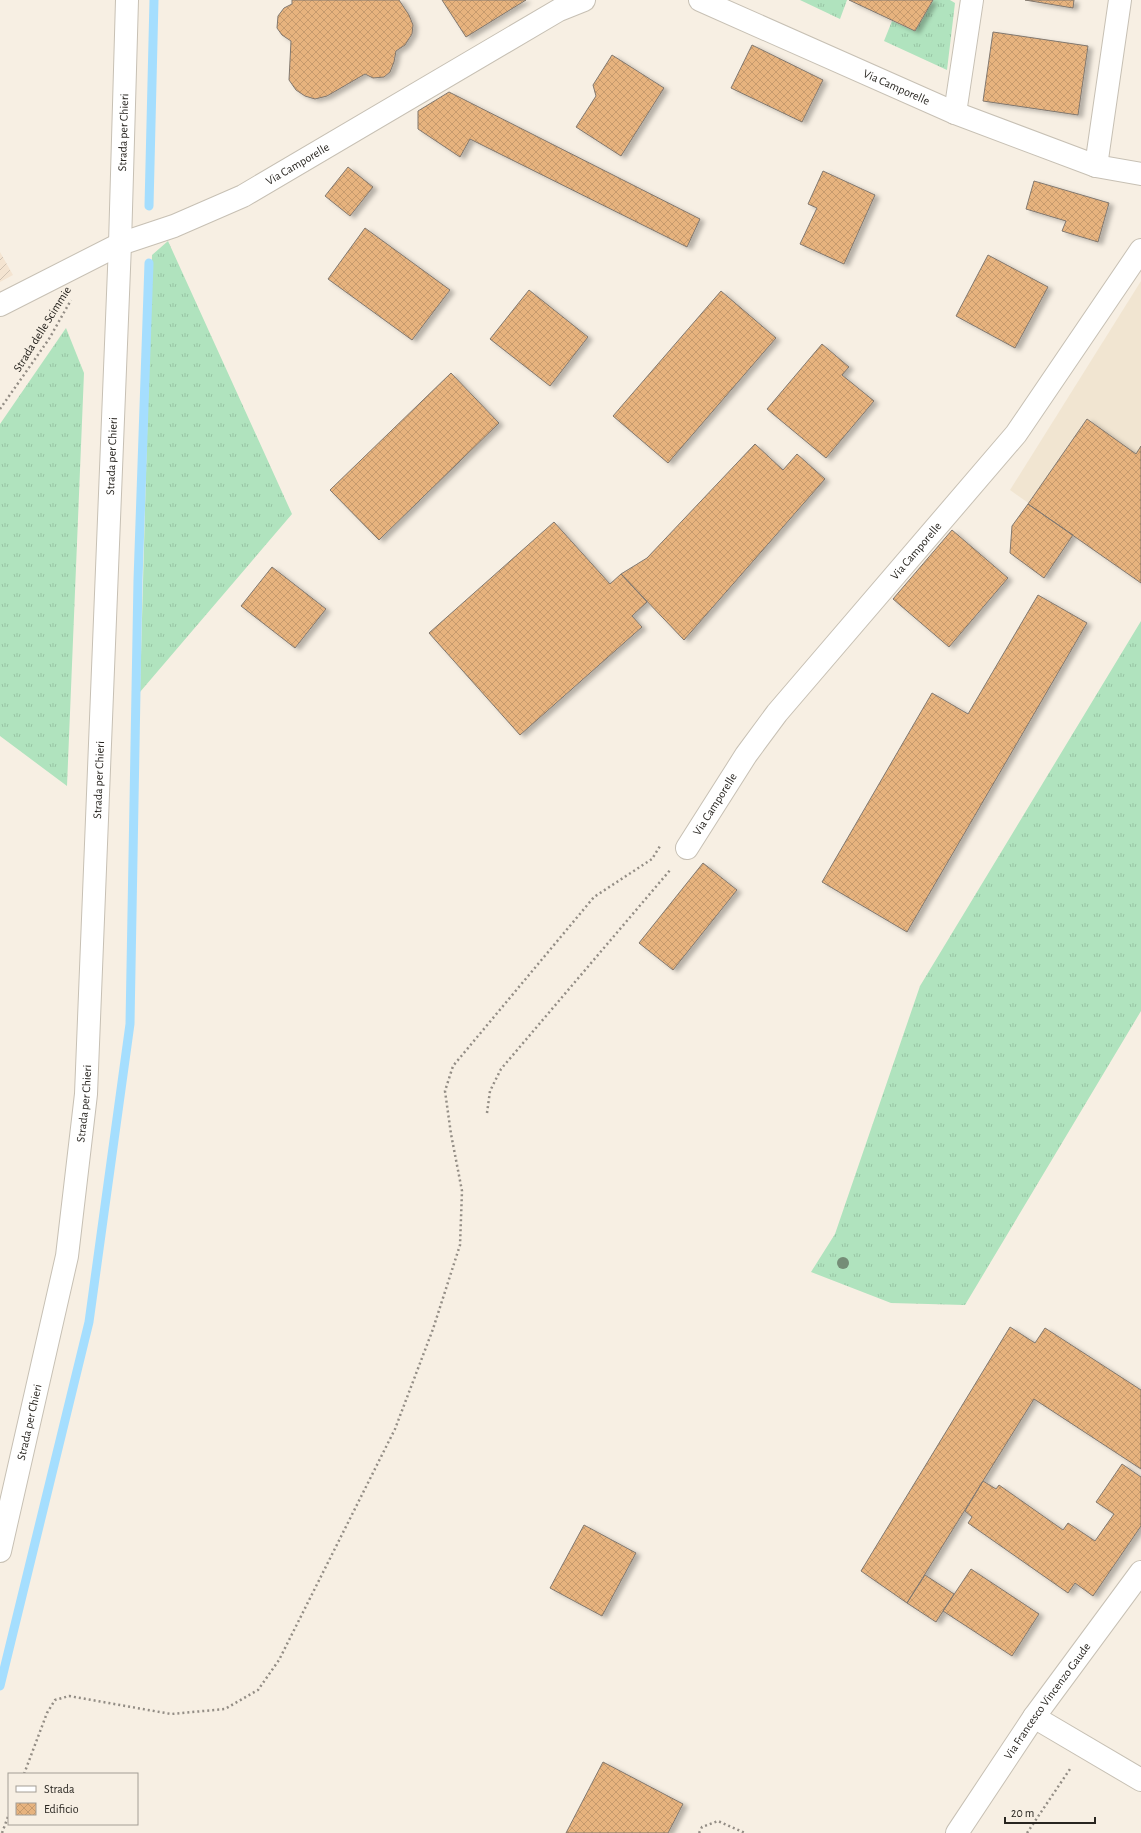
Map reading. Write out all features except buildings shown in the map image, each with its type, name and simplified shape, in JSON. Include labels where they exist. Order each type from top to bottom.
[{"type":"street","name":"Strada per Chieri","points":[[0,1551],[67,1256],[86,1094],[120,244],[127,0]]},
{"type":"street","name":"Via Camporelle","points":[[0,305],[120,244],[174,226],[243,196],[559,10],[584,0]]},
{"type":"street","name":"Via Camporelle","points":[[700,0],[955,113],[1096,166],[1141,174]]},
{"type":"street","points":[[955,113],[972,0]]},
{"type":"street","points":[[1096,166],[1120,0]]},
{"type":"street","name":"Via Camporelle","points":[[687,848],[746,755],[777,713],[1016,434],[1141,250]]},
{"type":"street","name":"Via Francesco Vincenzo Gaude","points":[[957,1833],[1034,1717],[1141,1572]]},
{"type":"street","points":[[1034,1717],[1141,1780]]},
{"type":"path","name":"Strada delle Scimmie","points":[[0,408],[49,339],[72,298]]},
{"type":"path","points":[[24,1773],[47,1713],[55,1700],[69,1696],[171,1714],[225,1709],[258,1690],[279,1660],[395,1429],[433,1329],[460,1245],[462,1191],[451,1134],[445,1091],[453,1066],[594,897],[652,859],[664,839]]},
{"type":"path","points":[[487,1113],[490,1091],[501,1069],[658,886],[687,848]]},
{"type":"path","points":[[1027,1833],[1084,1747]]},
{"type":"path","points":[[2,1833],[8,1817]]},
{"type":"path","points":[[699,1833],[702,1827],[718,1820],[745,1833]]},
{"type":"shaded area","points":[[0,252],[13,275],[0,282]]},
{"type":"shaded area","points":[[1141,281],[1141,583],[1010,490]]},
{"type":"green space","points":[[800,0],[847,0],[840,19]]},
{"type":"green space","points":[[933,0],[950,0],[955,3],[947,70],[884,41],[892,21],[915,31]]},
{"type":"green space","points":[[168,241],[292,514],[140,692],[152,255]]},
{"type":"green space","points":[[66,328],[84,373],[67,786],[0,736],[0,424]]},
{"type":"green space","points":[[1141,621],[1141,1011],[965,1305],[891,1303],[811,1272],[835,1234],[920,986]]},
{"type":"waterway","points":[[149,206],[154,0]]},
{"type":"waterway","points":[[0,1686],[89,1322],[130,1024],[138,580],[149,263]]}]
